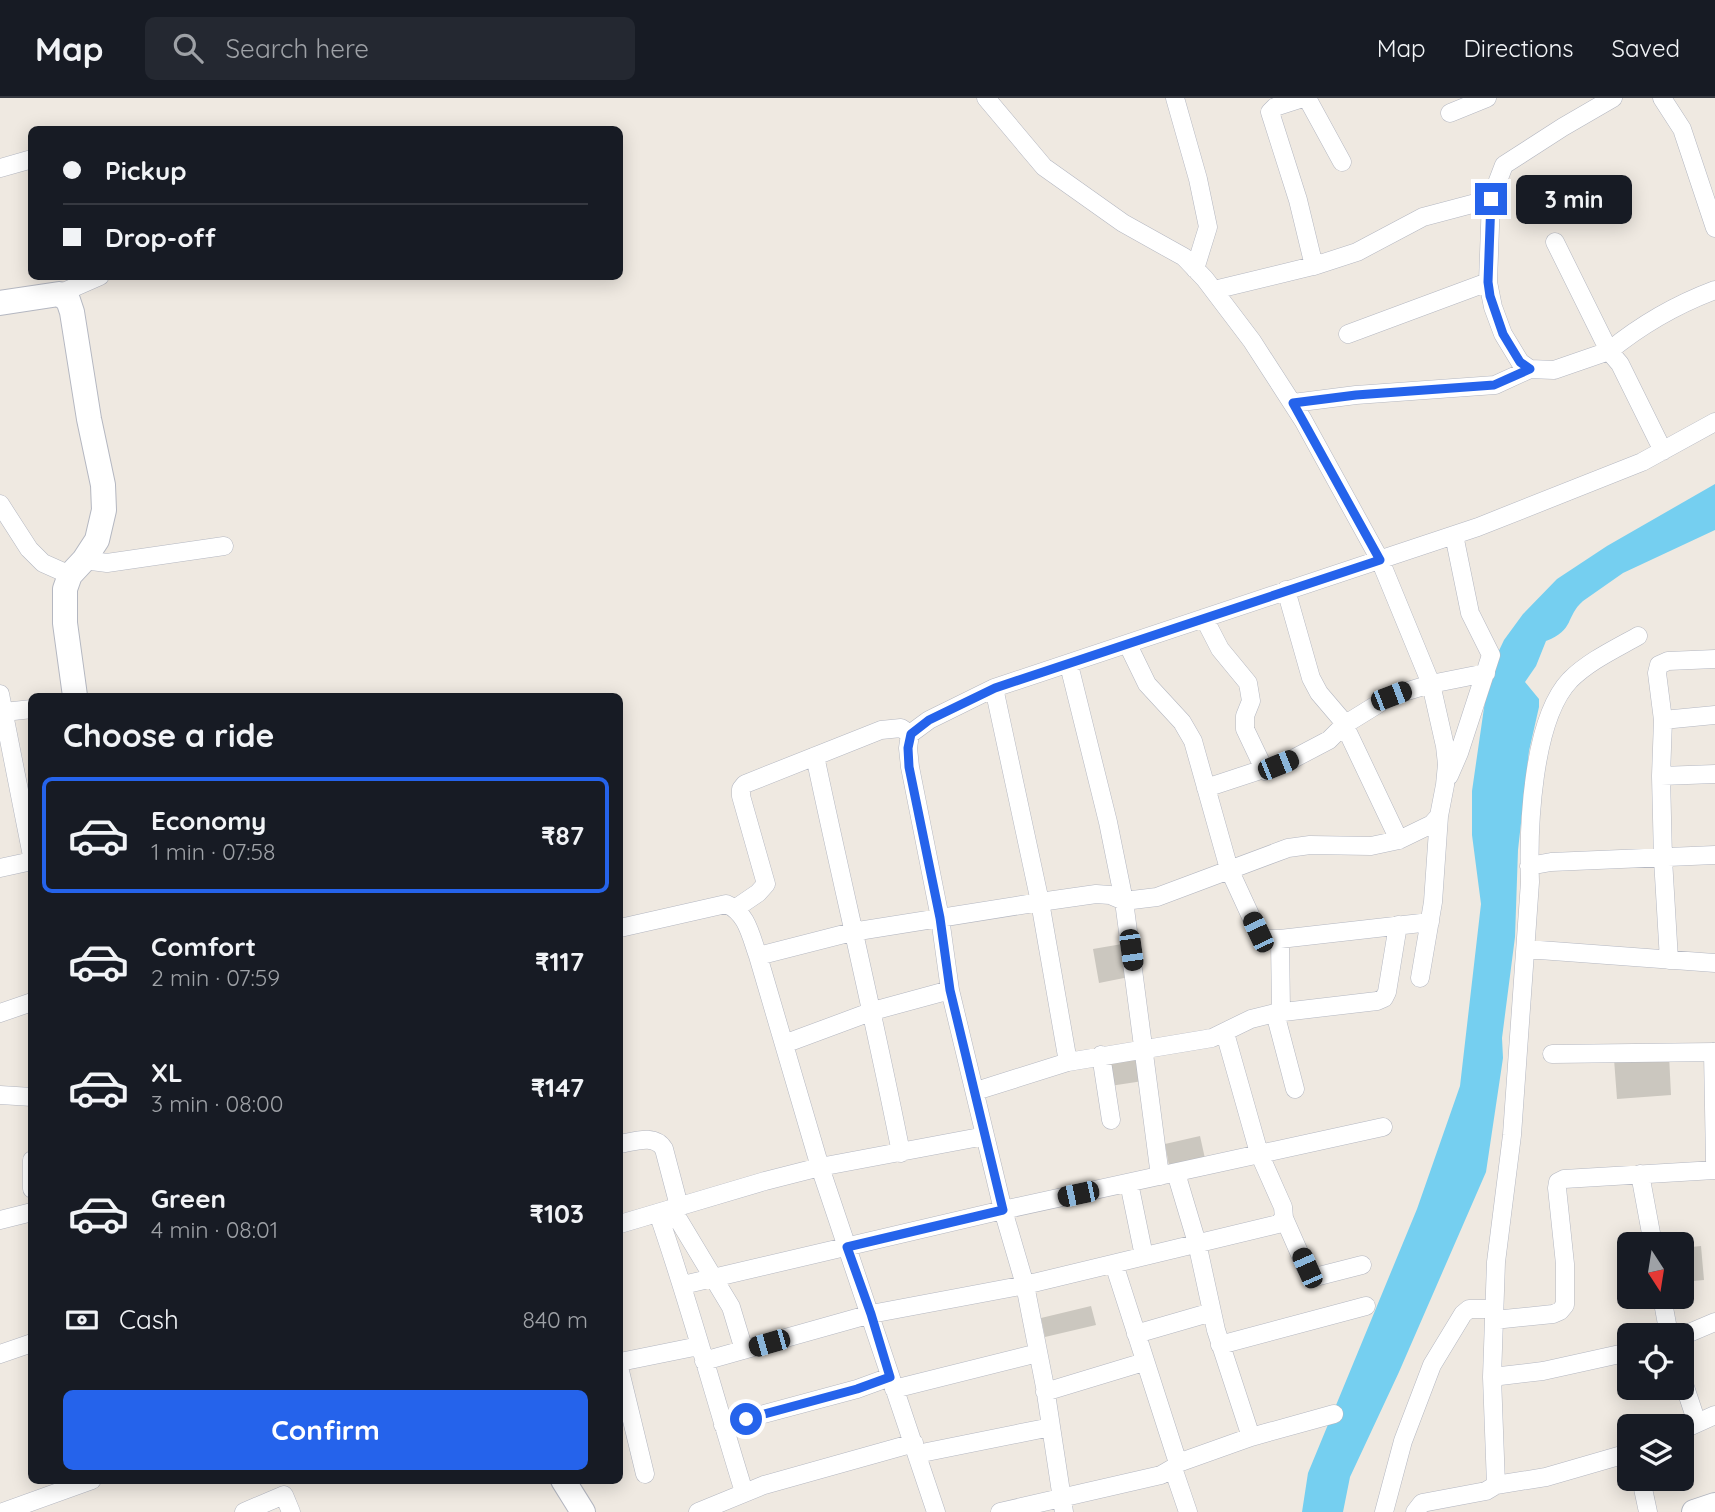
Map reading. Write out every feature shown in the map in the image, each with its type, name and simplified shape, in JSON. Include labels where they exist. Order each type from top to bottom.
[{"type":"street","points":[[986,98],[1044,167],[1123,223],[1184,257],[1214,290],[1293,403],[1380,560],[1431,684],[1445,746],[1445,785]]},
{"type":"street","points":[[1175,98],[1198,179],[1208,227],[1195,269]]},
{"type":"street","points":[[1314,266],[1298,200],[1270,112],[1275,107],[1305,98],[1342,162]]},
{"type":"street","points":[[1450,113],[1487,98]]},
{"type":"street","points":[[1530,369],[1520,362],[1503,334],[1493,307],[1488,282],[1491,199],[1504,165],[1613,98]]},
{"type":"street","points":[[1662,98],[1682,129],[1715,228]]},
{"type":"street","points":[[0,168],[28,160]]},
{"type":"street","points":[[1214,290],[1314,266],[1357,251],[1423,216],[1491,199]]},
{"type":"street","points":[[1555,242],[1663,451]]},
{"type":"street","points":[[0,303],[59,295],[91,280]]},
{"type":"street","points":[[1348,334],[1488,282]]},
{"type":"street","points":[[1293,403],[1356,395],[1494,385],[1530,369],[1554,370],[1609,351],[1631,333],[1668,310],[1715,290]]},
{"type":"street","points":[[59,295],[68,300],[72,312],[89,419],[103,485],[104,510],[97,540],[65,589],[65,624],[75,693]]},
{"type":"street","points":[[1063,1505],[1025,1285],[1003,1210],[950,990],[940,918],[909,767],[908,748],[911,734],[929,720],[995,688],[1454,535],[1630,467],[1715,422]]},
{"type":"street","points":[[0,504],[29,549],[43,563],[77,568],[224,546]]},
{"type":"street","points":[[1420,978],[1433,902],[1438,816],[1445,785],[1459,753],[1491,655],[1470,613],[1454,535]]},
{"type":"street","points":[[1286,590],[1311,678],[1344,725],[1399,840]]},
{"type":"street","points":[[1204,618],[1220,649],[1248,683],[1251,701],[1245,716],[1245,729],[1265,771]]},
{"type":"street","points":[[1496,1485],[1492,1377],[1496,1262],[1512,1135],[1537,764],[1543,729],[1555,702],[1571,680],[1596,660],[1638,636]]},
{"type":"street","points":[[1128,645],[1147,684],[1182,722],[1193,741],[1229,869],[1258,932],[1266,939],[1280,939],[1430,922]]},
{"type":"street","points":[[1670,960],[1663,859],[1663,720],[1657,673],[1659,665],[1668,661],[1715,659]]},
{"type":"street","points":[[1069,665],[1108,822],[1124,901],[1145,1049],[1168,1174],[1196,1243],[1220,1345],[1251,1437]]},
{"type":"street","points":[[1206,788],[1265,771],[1311,750],[1329,740],[1344,725],[1391,696],[1431,684],[1486,673]]},
{"type":"street","points":[[995,688],[1040,902],[1068,1062]]},
{"type":"street","points":[[28,708],[2,703],[28,838]]},
{"type":"street","points":[[1663,720],[1715,715]]},
{"type":"street","points":[[736,908],[766,884],[741,789],[745,784],[891,727],[901,727],[911,734]]},
{"type":"street","points":[[815,756],[852,932],[873,1011],[901,1153]]},
{"type":"street","points":[[1661,776],[1715,774]]},
{"type":"street","points":[[758,957],[852,932],[1040,902],[1096,894],[1110,895],[1124,901],[1167,894],[1288,848],[1310,845],[1371,846],[1399,840],[1426,829],[1438,816]]},
{"type":"street","points":[[1529,866],[1551,862],[1715,855]]},
{"type":"street","points":[[0,868],[28,860]]},
{"type":"street","points":[[623,927],[726,904],[736,908],[744,918],[820,1167],[936,1512]]},
{"type":"street","points":[[976,1091],[1068,1062],[1212,1038],[1251,1018],[1278,1012],[1377,1001],[1384,998],[1387,992],[1398,925]]},
{"type":"street","points":[[1280,939],[1278,1012],[1295,1089]]},
{"type":"street","points":[[1526,950],[1715,963]]},
{"type":"street","points":[[784,1044],[873,1011],[950,990]]},
{"type":"street","points":[[0,1013],[28,1003]]},
{"type":"street","points":[[1225,1033],[1259,1153],[1307,1268],[1312,1275],[1319,1276],[1362,1265]]},
{"type":"street","points":[[1552,1054],[1714,1052],[1715,1161]]},
{"type":"street","points":[[1101,1055],[1111,1120]]},
{"type":"street","points":[[0,1095],[28,1097]]},
{"type":"street","points":[[683,1285],[1003,1210],[1383,1127]]},
{"type":"street","points":[[623,1222],[820,1167],[985,1136]]},
{"type":"street","points":[[623,1144],[653,1139],[664,1149],[670,1210],[683,1285],[701,1354],[744,1492]]},
{"type":"street","points":[[1384,1512],[1403,1441],[1432,1365],[1463,1314],[1475,1307],[1494,1315],[1553,1314],[1560,1311],[1564,1305],[1558,1182],[1564,1179],[1715,1170]]},
{"type":"street","points":[[1640,1174],[1651,1232]]},
{"type":"street","points":[[1129,1183],[1144,1256]]},
{"type":"street","points":[[670,1210],[715,1278],[736,1319],[744,1350]]},
{"type":"street","points":[[0,1220],[28,1213]]},
{"type":"street","points":[[623,1362],[744,1350],[871,1314],[1025,1285],[1278,1224],[1284,1218]]},
{"type":"street","points":[[1114,1264],[1188,1512]]},
{"type":"street","points":[[1220,1345],[1366,1306]]},
{"type":"street","points":[[1136,1335],[1212,1312]]},
{"type":"street","points":[[1694,1331],[1715,1322]]},
{"type":"street","points":[[0,1354],[28,1344]]},
{"type":"street","points":[[723,1425],[845,1392],[1038,1353]]},
{"type":"street","points":[[1492,1377],[1543,1371],[1617,1355]]},
{"type":"street","points":[[1045,1392],[1144,1362]]},
{"type":"street","points":[[623,1383],[645,1474]]},
{"type":"street","points":[[1000,1512],[1063,1505],[1161,1475],[1176,1465],[1251,1437],[1334,1414]]},
{"type":"street","points":[[1694,1424],[1715,1415]]},
{"type":"street","points":[[698,1512],[744,1492],[916,1448],[1051,1427]]},
{"type":"street","points":[[1415,1512],[1422,1503],[1486,1491],[1496,1485],[1546,1477],[1617,1456]]},
{"type":"street","points":[[3,1512],[81,1484]]},
{"type":"street","points":[[566,1484],[583,1512]]},
{"type":"street","points":[[244,1512],[284,1485],[291,1512]]},
{"type":"street","points":[[1644,1491],[1648,1512]]},
{"type":"street","points":[[1694,1512],[1715,1505]]},
{"type":"water","points":[[1715,484],[1715,530],[1623,573],[1583,601],[1566,628],[1546,641],[1536,666],[1525,682],[1539,699],[1539,707],[1529,751],[1518,850],[1515,937],[1502,1038],[1503,1058],[1486,1172],[1350,1477],[1343,1512],[1302,1512],[1308,1473],[1417,1209],[1460,1086],[1481,904],[1472,835],[1472,791],[1485,701],[1495,659],[1504,640],[1523,614],[1557,579],[1607,546]]},
{"type":"building","points":[[1122,944],[1129,977],[1099,983],[1093,949]]},
{"type":"building","points":[[1669,1055],[1671,1095],[1617,1099],[1614,1059]]},
{"type":"building","points":[[1140,1058],[1143,1081],[1110,1086],[1107,1063]]},
{"type":"building","points":[[1200,1136],[1206,1163],[1170,1171],[1165,1144]]},
{"type":"building","points":[[1701,1246],[1704,1280],[1694,1281],[1694,1247]]},
{"type":"building","points":[[1091,1306],[1096,1325],[1045,1337],[1041,1318]]},
{"type":"route","points":[[746,1419],[857,1389],[890,1377],[847,1247],[1003,1210],[950,990],[940,918],[909,767],[908,748],[911,734],[929,720],[995,688],[1380,560],[1293,403],[1356,395],[1494,385],[1530,369],[1520,362],[1503,334],[1490,296],[1488,282],[1491,199]]}]
